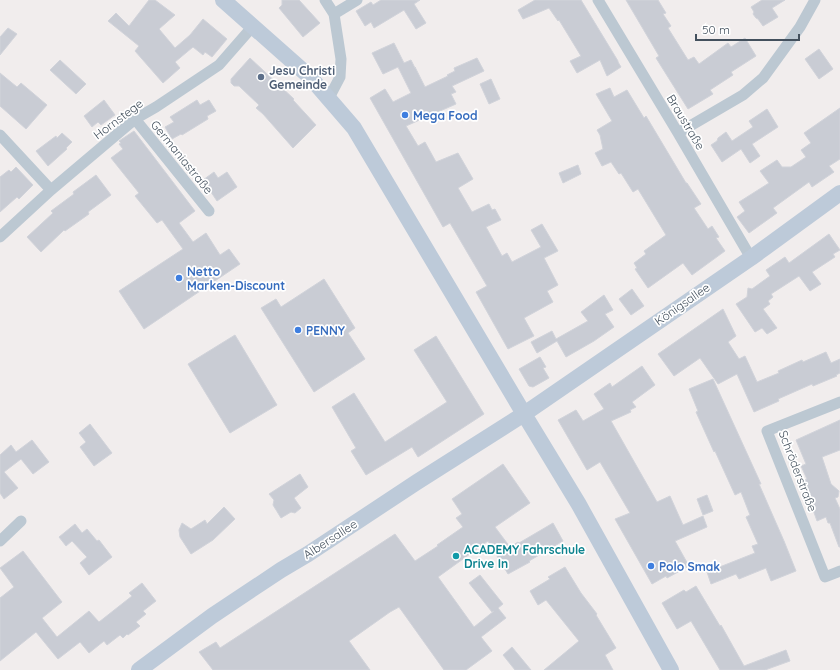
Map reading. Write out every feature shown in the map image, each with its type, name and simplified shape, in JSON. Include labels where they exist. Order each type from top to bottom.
[{"type":"street","points":[[223,0],[310,77],[354,128],[578,503],[671,670]]},
{"type":"street","points":[[325,0],[334,14],[341,59],[340,77],[329,98]]},
{"type":"street","points":[[334,14],[357,0]]},
{"type":"street","name":"Braustraße","points":[[598,0],[751,258]]},
{"type":"street","points":[[678,133],[743,95],[763,78],[800,27],[814,0]]},
{"type":"street","name":"Hornstege","points":[[0,237],[51,190],[135,119],[156,107],[219,65],[253,26]]},
{"type":"street","name":"Germaniastraße","points":[[135,119],[209,211]]},
{"type":"street","points":[[0,135],[51,190]]},
{"type":"street","name":"Königsallee","points":[[524,414],[838,199]]},
{"type":"street","name":"Schröderstraße","points":[[840,402],[767,431],[825,577],[840,571]]},
{"type":"street","name":"Albersallee","points":[[140,670],[212,616],[524,414]]},
{"type":"street","points":[[0,541],[21,521]]},
{"type":"building","points":[[149,0],[155,0],[175,15],[159,29],[175,48],[190,35],[203,19],[227,39],[212,57],[205,52],[203,55],[193,47],[175,62],[180,68],[163,83],[135,51],[139,46],[108,21],[116,13],[129,26]]},
{"type":"building","points":[[282,0],[299,0],[320,23],[303,37],[279,8],[282,5]]},
{"type":"building","points":[[381,0],[420,0],[414,4],[426,23],[416,29],[404,10],[374,28],[371,22],[365,26],[356,11],[371,2],[373,5]]},
{"type":"building","points":[[535,0],[581,0],[621,67],[607,76],[600,60],[577,73],[570,61],[581,56],[559,20],[558,21],[549,8],[523,19],[518,10]]},
{"type":"building","points":[[626,0],[658,0],[666,13],[663,14],[671,26],[668,28],[688,60],[694,57],[699,64],[728,43],[731,47],[745,38],[756,56],[731,72],[733,75],[710,90],[713,94],[688,109],[656,58],[659,56]]},
{"type":"building","points":[[762,0],[785,0],[772,8],[778,17],[763,26],[753,14],[754,12],[751,7]]},
{"type":"building","points":[[8,28],[17,34],[0,55],[0,37]]},
{"type":"building","points":[[394,43],[404,63],[411,60],[425,87],[448,76],[447,75],[455,71],[454,68],[477,58],[484,71],[452,86],[456,92],[451,94],[456,104],[406,126],[418,146],[425,142],[436,162],[458,153],[473,179],[458,188],[472,212],[489,204],[492,210],[495,209],[501,220],[486,227],[502,256],[507,253],[512,262],[541,247],[531,230],[542,224],[558,251],[544,258],[558,285],[547,291],[553,302],[524,318],[534,336],[508,349],[476,292],[487,286],[450,223],[443,227],[370,98],[385,89],[393,102],[411,93],[398,67],[383,74],[372,53]]},
{"type":"building","points":[[819,49],[833,69],[819,79],[805,59]]},
{"type":"building","points":[[250,58],[294,99],[293,100],[316,125],[293,148],[256,108],[259,105],[239,86],[234,86],[231,83],[231,79]]},
{"type":"building","points":[[60,60],[86,84],[76,94],[50,70]]},
{"type":"building","points":[[0,73],[17,87],[21,83],[47,105],[26,129],[0,106]]},
{"type":"building","points":[[491,79],[500,99],[489,104],[480,84]]},
{"type":"building","points":[[610,88],[614,97],[627,90],[644,118],[646,116],[686,183],[701,204],[694,208],[708,229],[712,226],[719,237],[716,238],[725,251],[692,275],[683,263],[648,288],[635,269],[637,268],[634,263],[646,254],[644,251],[666,235],[638,189],[633,192],[621,173],[619,174],[611,162],[602,166],[595,153],[603,149],[600,135],[597,130],[612,121],[596,94]]},
{"type":"building","points":[[104,100],[115,115],[101,125],[98,122],[92,127],[84,116]]},
{"type":"building","points":[[197,100],[200,105],[209,100],[216,111],[207,116],[208,119],[182,135],[181,134],[172,139],[165,127],[174,122],[170,117]]},
{"type":"building","points":[[840,108],[840,159],[829,166],[834,172],[812,187],[809,182],[773,208],[777,213],[749,233],[737,217],[745,211],[739,202],[769,183],[760,171],[777,160],[782,167],[791,167],[806,157],[801,150],[811,143],[804,133]]},
{"type":"building","points":[[767,109],[778,127],[752,144],[760,156],[750,163],[741,149],[722,162],[711,145],[726,132],[732,141],[753,127],[749,121]]},
{"type":"building","points":[[134,131],[195,211],[179,223],[193,242],[206,233],[220,255],[229,249],[240,264],[144,329],[119,291],[183,249],[162,220],[157,223],[135,196],[139,193],[111,158],[123,149],[119,144],[121,143],[119,141]]},
{"type":"building","points":[[62,133],[72,142],[66,148],[67,149],[48,166],[36,151],[56,136],[57,138]]},
{"type":"building","points":[[578,165],[581,174],[563,183],[559,173]]},
{"type":"building","points":[[16,167],[33,185],[19,199],[17,197],[0,212],[0,177],[9,170],[11,172]]},
{"type":"building","points":[[214,172],[218,178],[227,172],[237,187],[217,201],[203,180]]},
{"type":"building","points":[[96,175],[111,195],[88,212],[89,214],[65,231],[64,230],[41,252],[27,237],[53,213],[51,211]]},
{"type":"building","points":[[829,234],[840,250],[833,254],[835,257],[812,272],[821,284],[810,291],[799,276],[771,294],[773,297],[768,301],[770,304],[763,309],[777,328],[767,334],[762,328],[755,332],[736,304],[747,297],[748,288],[752,289],[770,276],[766,270],[785,257],[789,263]]},
{"type":"building","points":[[324,279],[355,328],[348,333],[365,359],[314,392],[261,308],[276,299],[281,307]]},
{"type":"building","points":[[632,289],[644,306],[631,315],[619,299]]},
{"type":"building","points":[[604,295],[613,310],[605,314],[614,327],[594,341],[566,357],[557,341],[537,353],[531,342],[552,331],[556,339],[588,321],[581,312]]},
{"type":"building","points":[[723,309],[736,336],[728,342],[739,359],[745,356],[757,382],[779,373],[778,371],[802,360],[803,362],[826,352],[831,363],[840,359],[840,373],[836,375],[837,376],[813,386],[812,384],[778,399],[779,401],[754,412],[737,374],[718,384],[700,358],[674,376],[658,354]]},
{"type":"building","points":[[235,335],[277,405],[230,433],[188,364]]},
{"type":"building","points":[[436,336],[484,414],[418,457],[412,447],[366,475],[351,451],[356,448],[332,407],[354,393],[385,442],[447,402],[414,350]]},
{"type":"building","points":[[540,357],[546,367],[543,368],[549,378],[533,387],[529,386],[519,369]]},
{"type":"building","points":[[642,366],[655,385],[632,402],[636,407],[630,410],[631,412],[611,421],[657,502],[670,496],[683,525],[703,516],[707,527],[675,541],[689,566],[652,584],[615,519],[630,513],[600,462],[587,470],[558,420],[576,410],[583,421],[604,409],[594,394],[610,383],[612,387]]},
{"type":"building","points":[[713,379],[761,484],[759,484],[796,571],[771,581],[766,568],[739,579],[736,574],[711,584],[707,572],[755,553],[752,546],[758,544],[746,517],[750,515],[741,492],[735,495],[696,412],[698,411],[689,389]]},
{"type":"building","points":[[840,420],[840,450],[822,457],[831,484],[839,491],[838,497],[835,498],[840,509],[839,547],[830,523],[828,523],[826,517],[817,521],[812,507],[805,495],[808,494],[803,481],[807,479],[801,466],[806,464],[796,440]]},
{"type":"building","points":[[90,424],[112,453],[94,466],[80,447],[86,442],[79,433]]},
{"type":"building","points":[[32,440],[49,462],[33,474],[21,459],[4,472],[18,488],[4,499],[0,493],[0,455],[11,445],[16,452]]},
{"type":"building","points":[[503,464],[530,503],[495,527],[510,547],[553,523],[563,541],[508,574],[488,541],[438,577],[474,627],[494,611],[492,612],[469,583],[480,575],[503,604],[498,608],[506,618],[481,637],[492,651],[466,670],[444,670],[399,607],[349,641],[370,670],[213,670],[199,652],[216,642],[220,648],[395,534],[415,561],[463,527],[456,518],[462,514],[452,499]]},
{"type":"building","points":[[300,474],[308,487],[294,498],[301,508],[295,513],[291,512],[281,518],[273,505],[274,500],[269,494]]},
{"type":"building","points":[[707,495],[713,511],[703,515],[697,499]]},
{"type":"building","points":[[224,507],[235,519],[213,540],[191,554],[180,537],[179,530],[182,523],[191,529],[205,520],[207,524]]},
{"type":"building","points":[[75,524],[82,533],[87,529],[97,541],[99,540],[112,557],[89,575],[80,563],[87,557],[72,541],[66,546],[59,537]]},
{"type":"building","points":[[23,551],[62,602],[42,618],[57,637],[89,611],[99,622],[132,596],[129,593],[142,583],[156,601],[143,611],[146,614],[136,622],[140,626],[123,638],[120,635],[107,645],[104,641],[89,653],[80,642],[58,659],[36,632],[0,661],[0,598],[14,587],[0,568]]},
{"type":"building","points":[[565,567],[581,593],[597,614],[596,615],[616,648],[605,655],[613,670],[544,670],[579,641],[546,600],[538,605],[530,591],[550,579],[548,577]]},
{"type":"building","points":[[696,586],[720,626],[721,625],[744,666],[786,650],[790,661],[765,670],[720,670],[691,621],[677,629],[662,603],[684,590],[686,592]]},
{"type":"building","points":[[512,647],[531,670],[515,670],[503,655]]},
{"type":"place","name":"Jesu Christi Gemeinde","points":[[261,77]]},
{"type":"place","name":"Mega Food","points":[[405,115]]},
{"type":"place","name":"Netto Marken-Discount","points":[[179,278]]},
{"type":"place","name":"PENNY","points":[[298,330]]},
{"type":"place","name":"ACADEMY Fahrschule Drive In","points":[[456,556]]},
{"type":"place","name":"Polo Smak","points":[[651,566]]}]
